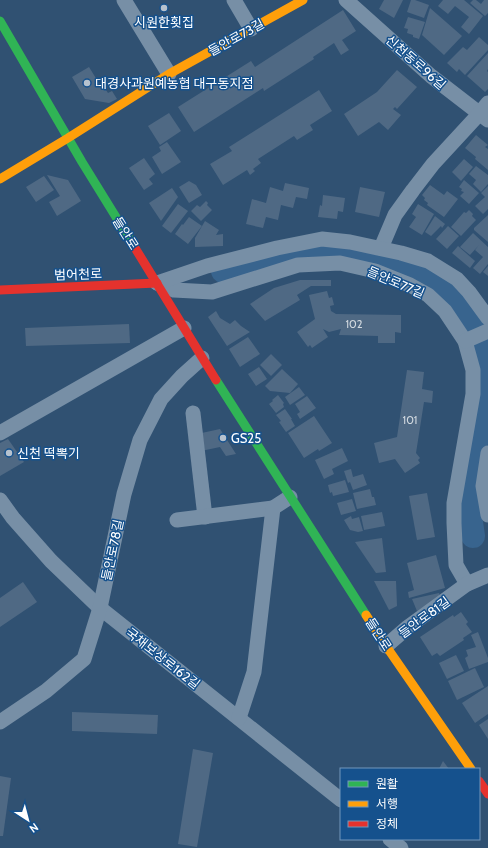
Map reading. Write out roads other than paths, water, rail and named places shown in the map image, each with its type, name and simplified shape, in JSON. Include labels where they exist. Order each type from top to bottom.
[{"type":"main road","name":"들안로73길","points":[[68,138],[169,74],[303,0]]},
{"type":"main road","name":"들안로","points":[[0,21],[68,138],[202,358],[386,646],[470,768]]},
{"type":"main road","points":[[0,179],[68,138]]},
{"type":"main road","name":"범어천로","points":[[0,290],[157,284]]},
{"type":"main road","points":[[480,782],[488,794]]},
{"type":"street","points":[[124,0],[169,74]]},
{"type":"street","points":[[234,0],[251,29]]},
{"type":"street","name":"신천동로96길","points":[[346,0],[431,76],[485,112]]},
{"type":"street","points":[[381,248],[399,208],[433,164],[485,112]]},
{"type":"street","points":[[157,284],[217,263],[277,248],[322,240],[350,242],[381,248],[428,261],[457,278],[488,318]]},
{"type":"street","points":[[212,292],[207,277],[210,269],[217,263]]},
{"type":"street","name":"들안로77길","points":[[157,284],[174,290],[212,292],[298,265],[340,263],[375,271],[410,285],[428,295],[445,311],[465,341],[473,370],[473,394],[454,503],[456,565],[465,586]]},
{"type":"street","points":[[0,433],[184,328]]},
{"type":"street","points":[[465,341],[488,331]]},
{"type":"street","name":"들안로78길","points":[[0,722],[46,691],[84,659],[100,608],[124,494],[140,440],[161,399],[182,376],[202,358]]},
{"type":"street","points":[[193,413],[205,517]]},
{"type":"street","points":[[488,453],[483,486],[488,515]]},
{"type":"street","points":[[178,520],[273,508],[290,497]]},
{"type":"street","name":"국채보상로162길","points":[[0,500],[13,518],[51,561],[100,608],[340,799]]},
{"type":"street","points":[[239,718],[254,672],[273,508]]},
{"type":"street","name":"들안로81길","points":[[386,646],[408,627],[465,586],[488,575]]},
{"type":"street","points":[[391,840],[401,848]]},
{"type":"waterway","points":[[223,271],[280,255],[310,249],[340,250],[402,265],[425,275],[445,291],[461,307],[473,323],[481,342],[486,362],[485,390],[478,428],[468,502],[473,536]]},
{"type":"place","name":"시원한횟집","points":[[164,8]]},
{"type":"place","name":"대경사과원예농협 대구동지점","points":[[87,83]]},
{"type":"place","name":"GS25","points":[[223,438]]},
{"type":"place","name":"신천 떡뽁기","points":[[9,453]]}]
